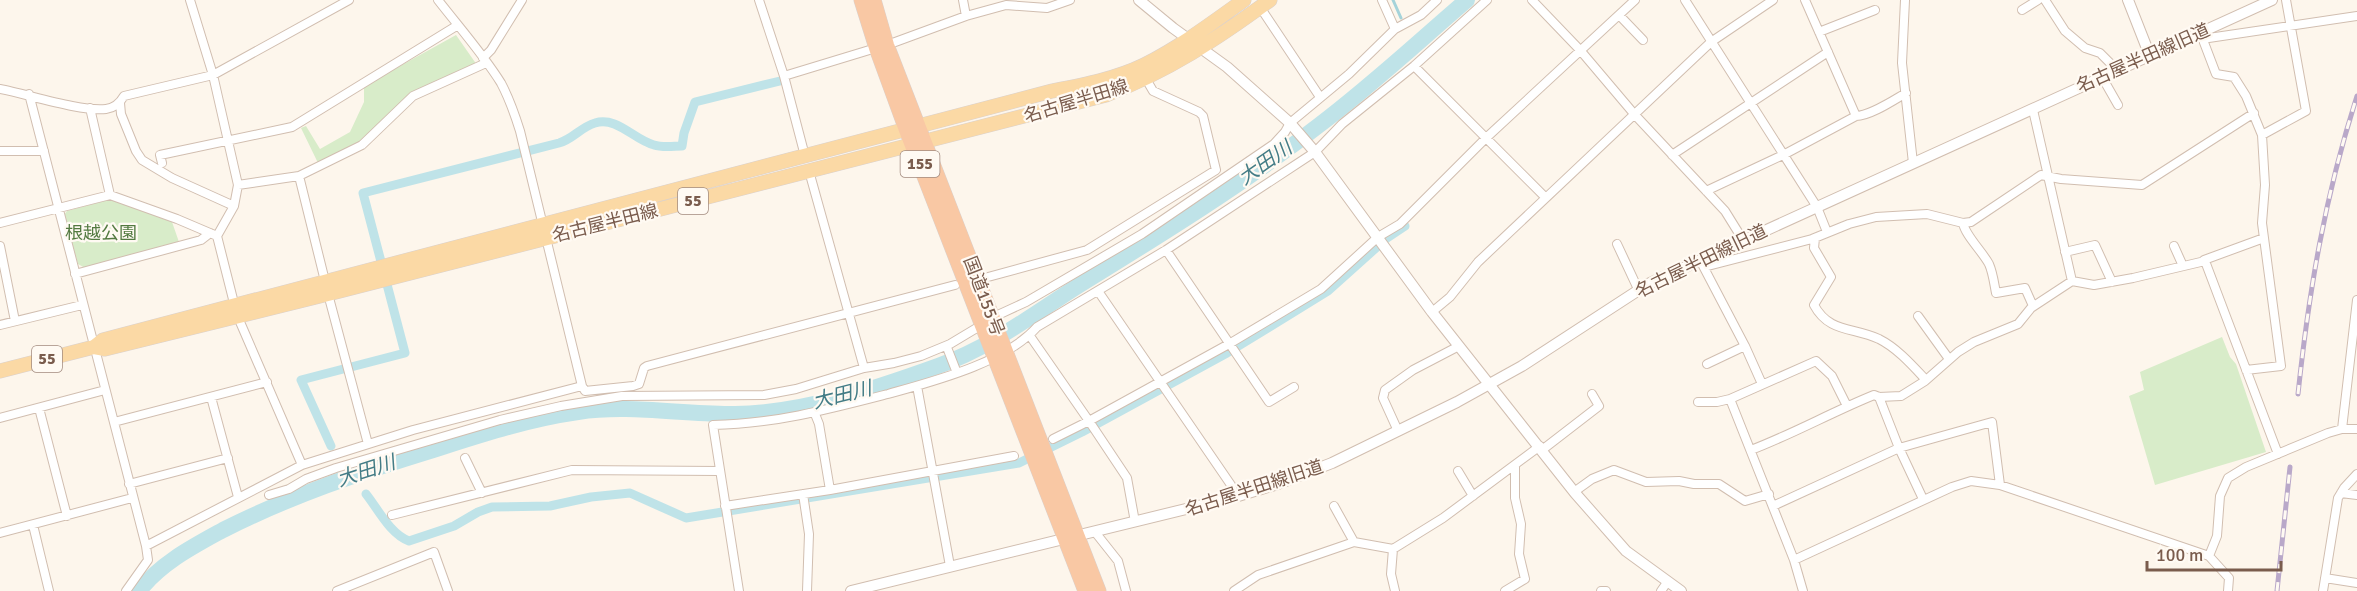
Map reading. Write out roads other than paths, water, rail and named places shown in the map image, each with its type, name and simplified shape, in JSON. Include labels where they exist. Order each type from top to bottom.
[{"type":"highway","name":"国道155号","points":[[861,0],[882,46],[988,323],[1002,352],[1071,538],[1085,591]]},
{"type":"highway","name":"国道155号","points":[[874,0],[882,46]]},
{"type":"highway","name":"国道155号","points":[[1071,538],[1099,591]]},
{"type":"main road","name":"名古屋半田線","points":[[0,371],[94,347],[105,349],[236,310],[544,231],[805,156],[1097,82],[1143,65],[1190,39],[1244,0]]},
{"type":"main road","name":"名古屋半田線","points":[[544,231],[809,171],[1106,95],[1146,79],[1202,48],[1265,4]]},
{"type":"street","points":[[75,274],[214,235],[234,206],[237,185],[228,141],[213,75],[190,0]]},
{"type":"street","points":[[234,206],[172,178],[142,160],[136,152],[121,114],[120,103],[124,96],[213,75],[349,0]]},
{"type":"street","points":[[438,0],[501,83],[511,104],[520,131],[585,391],[633,386],[639,384],[644,368],[647,366],[956,285]]},
{"type":"street","points":[[237,185],[299,176],[362,145],[413,96],[485,61],[522,0]]},
{"type":"street","points":[[759,0],[784,76],[805,156]]},
{"type":"street","points":[[963,0],[966,16]]},
{"type":"street","points":[[784,76],[1006,4],[1047,8],[1070,0]]},
{"type":"street","points":[[1139,0],[1256,91],[1293,127],[1378,237],[1432,312],[1574,492],[1626,551],[1681,591]]},
{"type":"street","points":[[1382,0],[1395,29]]},
{"type":"street","points":[[269,495],[346,465],[500,420],[561,406],[622,396],[764,395],[795,389],[864,368],[921,356],[950,344],[1142,234],[1274,144],[1320,97],[1349,74],[1395,29],[1420,15],[1437,0]]},
{"type":"street","points":[[739,591],[713,425],[783,420],[815,414],[917,386],[957,372],[1002,352],[1030,336],[1037,327],[1166,250],[1312,150],[1414,66],[1487,0]]},
{"type":"street","points":[[1532,0],[1725,211],[1743,240]]},
{"type":"street","points":[[1053,439],[1229,344],[1321,289],[1378,237],[1400,224],[1486,138],[1635,0]]},
{"type":"street","points":[[1685,0],[1785,154],[1817,207],[1827,232]]},
{"type":"street","points":[[1432,312],[1450,297],[1478,262],[1545,197],[1711,42],[1773,0]]},
{"type":"street","points":[[1805,0],[1856,116]]},
{"type":"street","points":[[1905,0],[1902,63],[1913,163]]},
{"type":"street","points":[[2022,10],[2038,0]]},
{"type":"street","points":[[2045,0],[2065,31],[2085,48],[2100,53],[2117,70]]},
{"type":"street","points":[[2128,0],[2150,56]]},
{"type":"street","name":"名古屋半田線旧道","points":[[851,591],[1235,497],[1323,467],[1398,431],[1522,366],[1638,289],[1702,263],[1743,240],[2117,70],[2201,35],[2272,0]]},
{"type":"street","points":[[2262,135],[2306,111],[2286,0]]},
{"type":"street","points":[[1265,4],[1320,97]]},
{"type":"street","points":[[1819,32],[1875,10]]},
{"type":"street","points":[[1619,15],[1643,40]]},
{"type":"street","points":[[2247,370],[2281,366],[2262,223],[2265,185],[2262,135],[2254,113],[2234,77],[2216,74],[2201,35],[2357,16]]},
{"type":"street","points":[[162,163],[160,155],[292,127],[458,25]]},
{"type":"street","points":[[1672,155],[1828,52]]},
{"type":"street","points":[[1414,66],[1545,197]]},
{"type":"street","points":[[2102,77],[2118,105]]},
{"type":"street","points":[[988,277],[1067,258],[1087,250],[1216,170],[1203,116],[1153,91],[1146,79]]},
{"type":"street","points":[[0,89],[104,110],[120,103]]},
{"type":"street","points":[[1706,190],[1785,154],[1856,116],[1862,116],[1886,105],[1906,93]]},
{"type":"street","points":[[29,94],[146,546],[148,560],[126,591]]},
{"type":"street","points":[[90,108],[110,195]]},
{"type":"street","points":[[2033,110],[2072,281]]},
{"type":"street","points":[[1762,384],[1702,263],[1815,238],[1876,217],[1928,214],[1962,223],[1971,222],[2041,175],[2142,185],[2254,113]]},
{"type":"street","points":[[0,151],[44,151]]},
{"type":"street","points":[[809,171],[864,368]]},
{"type":"street","points":[[299,176],[368,444]]},
{"type":"street","points":[[0,223],[110,195],[214,235]]},
{"type":"street","points":[[1962,223],[1964,232],[1976,243],[1988,263],[1996,293],[2025,288],[2033,306]]},
{"type":"street","points":[[214,235],[236,310],[302,465]]},
{"type":"street","points":[[1815,238],[1814,248],[1831,277],[1814,305],[1818,313],[1833,326],[1856,330],[1880,340],[1909,361],[1926,380]]},
{"type":"street","points":[[2204,260],[2264,238]]},
{"type":"street","points":[[1617,244],[1638,289]]},
{"type":"street","points":[[2066,252],[2095,245],[2112,282]]},
{"type":"street","points":[[0,246],[15,321]]},
{"type":"street","points":[[2174,246],[2183,266]]},
{"type":"street","points":[[1166,250],[1269,402],[1294,387]]},
{"type":"street","points":[[1751,450],[1792,434],[1874,395],[1879,397],[1900,396],[1926,380],[1949,359],[1974,342],[2018,324],[2033,306],[2072,281],[2094,285],[2205,261],[2278,454]]},
{"type":"street","points":[[1098,291],[1231,485],[1235,497]]},
{"type":"street","points":[[2342,429],[2357,300]]},
{"type":"street","points":[[0,325],[82,305]]},
{"type":"street","points":[[1918,316],[1949,359]]},
{"type":"street","points":[[1030,336],[1127,478],[1135,522]]},
{"type":"street","points":[[1398,431],[1383,398],[1385,390],[1413,370],[1459,346]]},
{"type":"street","points":[[1707,364],[1745,346]]},
{"type":"street","points":[[948,350],[957,372]]},
{"type":"street","points":[[1698,402],[1730,399],[1816,361],[1832,375],[1847,406]]},
{"type":"street","points":[[114,422],[267,382]]},
{"type":"street","points":[[146,546],[302,465],[413,430],[582,386]]},
{"type":"street","points":[[917,386],[950,566]]},
{"type":"street","points":[[0,418],[105,390]]},
{"type":"street","points":[[1234,591],[1258,575],[1354,542],[1393,549],[1443,518],[1599,406],[1592,394]]},
{"type":"street","points":[[211,397],[238,497]]},
{"type":"street","points":[[1879,397],[1899,448],[1923,499]]},
{"type":"street","points":[[1730,399],[1769,494],[1803,591]]},
{"type":"street","points":[[39,408],[67,516]]},
{"type":"street","points":[[815,414],[819,424],[830,490]]},
{"type":"street","points":[[1773,506],[1899,448],[1992,422],[2000,485]]},
{"type":"street","points":[[2209,556],[2217,536],[2220,496],[2228,478],[2246,467],[2342,429],[2357,429]]},
{"type":"street","points":[[725,506],[830,490],[1014,456]]},
{"type":"street","points":[[129,484],[228,458]]},
{"type":"street","points":[[465,458],[482,493]]},
{"type":"street","points":[[1506,591],[1525,579],[1519,555],[1521,524],[1515,498],[1515,465]]},
{"type":"street","points":[[392,515],[572,470],[719,471]]},
{"type":"street","points":[[1574,492],[1593,479],[1614,470],[1646,482],[1679,481],[1694,484],[1719,484],[1745,501],[1769,494]]},
{"type":"street","points":[[1458,471],[1473,496]]},
{"type":"street","points":[[2323,591],[2338,498],[2357,474]]},
{"type":"street","points":[[1794,560],[1923,499],[1971,481],[2000,485],[2209,556],[2229,578],[2228,591]]},
{"type":"street","points":[[2341,493],[2357,495]]},
{"type":"street","points":[[803,494],[809,534],[807,591]]},
{"type":"street","points":[[0,531],[33,525],[132,498]]},
{"type":"street","points":[[1334,507],[1354,542]]},
{"type":"street","points":[[33,525],[49,591]]},
{"type":"street","points":[[1095,532],[1118,561],[1126,591]]},
{"type":"street","points":[[1393,549],[1391,574],[1395,591]]},
{"type":"street","points":[[337,591],[434,552],[448,591]]},
{"type":"street","points":[[2325,578],[2357,583]]},
{"type":"street","points":[[1661,591],[1668,581]]},
{"type":"waterway","points":[[1393,0],[1401,18]]},
{"type":"waterway","name":"大田川","points":[[139,591],[157,572],[189,549],[274,506],[406,458],[504,428],[559,415],[598,410],[637,409],[735,414],[787,409],[864,391],[914,375],[976,350],[1202,208],[1261,168],[1356,96],[1467,0]]},
{"type":"waterway","points":[[331,446],[301,380],[405,353],[363,193],[559,143],[595,123],[611,123],[654,145],[682,146],[695,102],[780,81]]},
{"type":"waterway","points":[[366,494],[390,527],[409,541],[454,526],[492,507],[550,506],[591,497],[630,493],[686,518],[1019,463],[1082,432],[1227,353],[1328,291],[1387,238],[1405,226]]},
{"type":"railway","points":[[2298,394],[2307,318],[2327,207],[2357,96]]},
{"type":"railway","points":[[2277,591],[2290,467]]},
{"type":"park label","name":"根越公園","points":[[101,233]]}]
